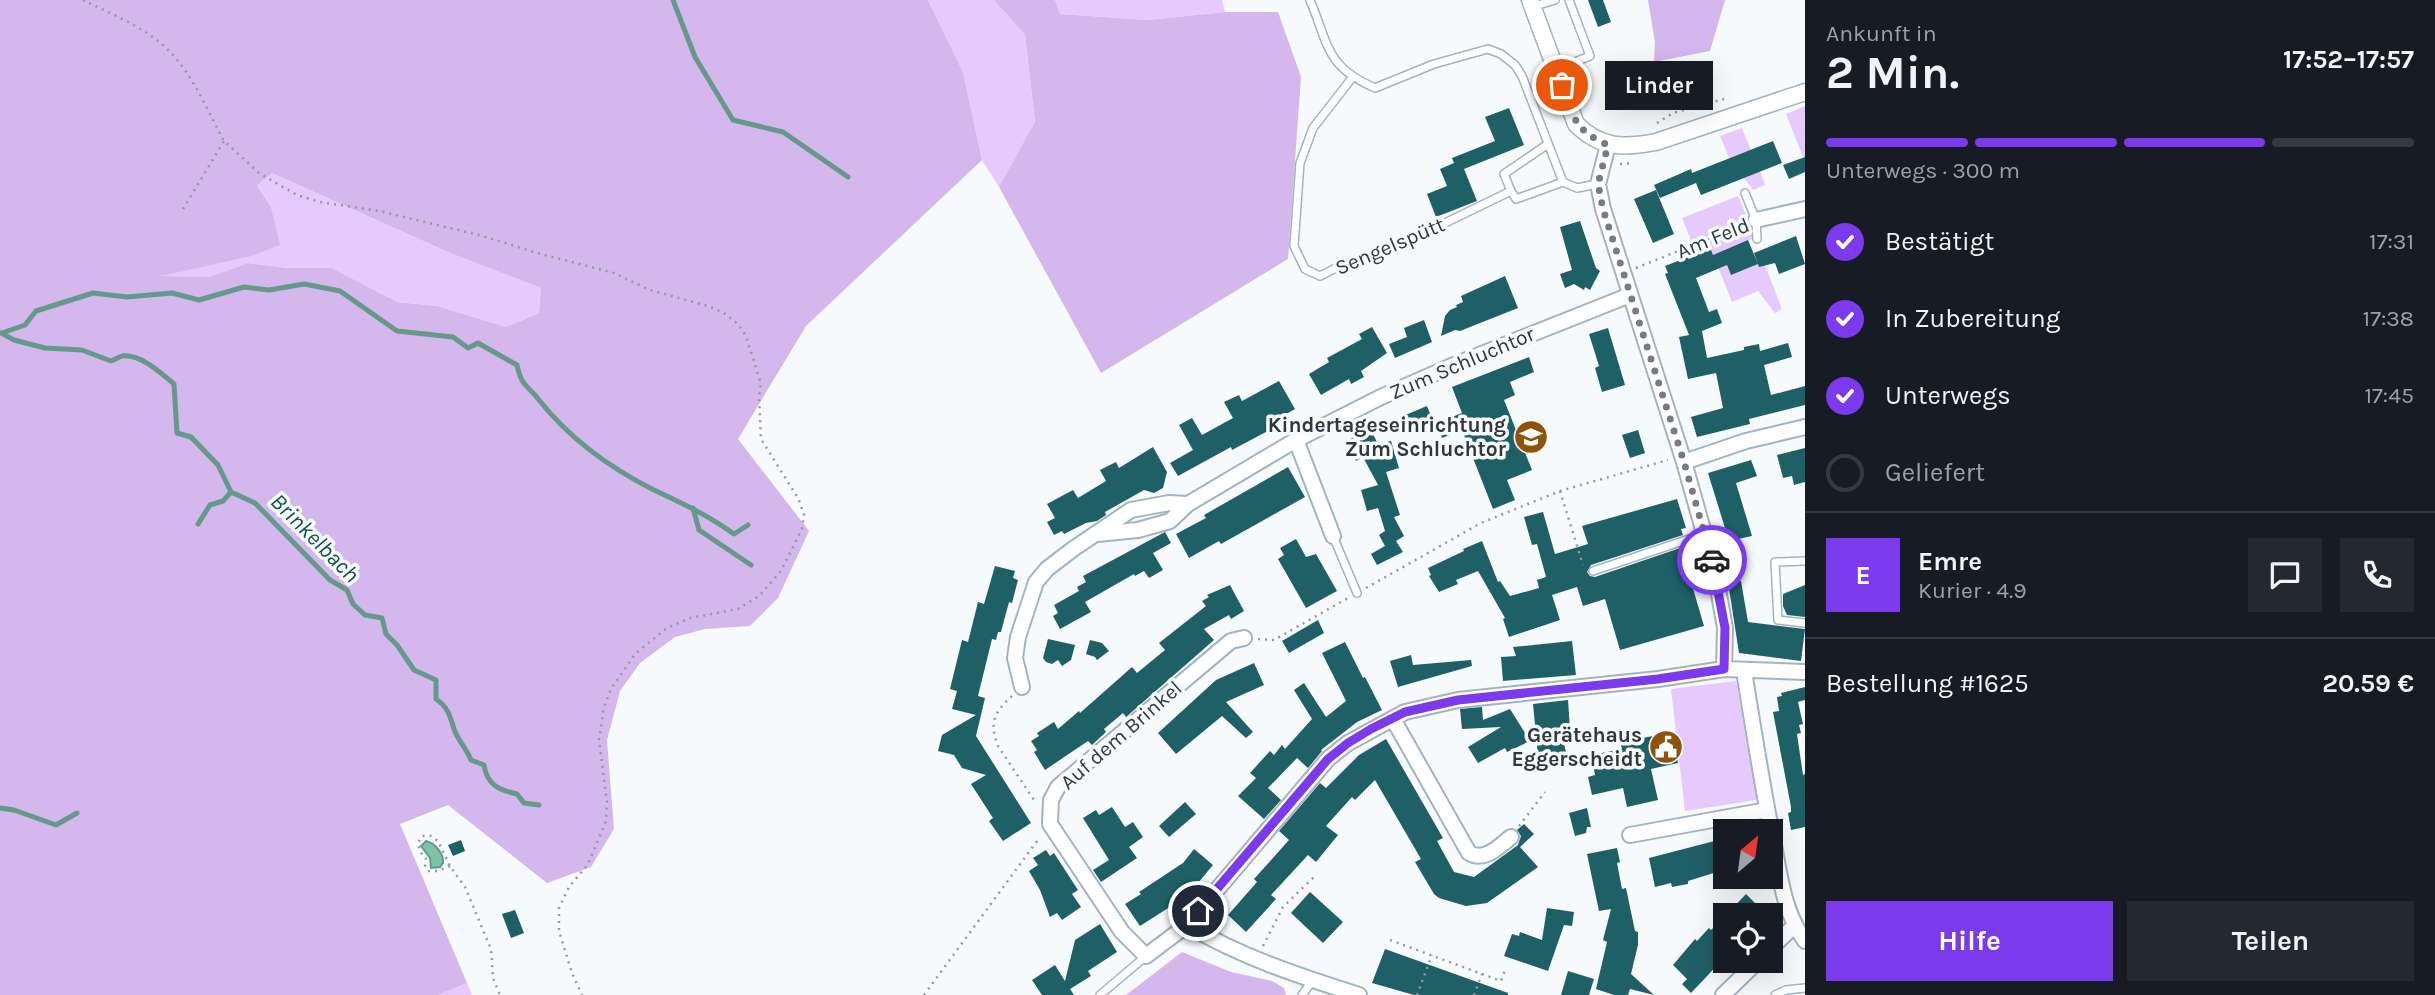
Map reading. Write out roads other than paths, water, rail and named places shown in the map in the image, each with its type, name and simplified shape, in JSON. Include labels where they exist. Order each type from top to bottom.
[{"type":"street","points":[[1531,3],[1576,124],[1588,136],[1608,145],[1633,147],[1656,142],[1805,92]]},
{"type":"street","points":[[1608,145],[1598,184],[1603,209],[1683,459],[1715,572],[1725,628],[1724,669]]},
{"type":"street","name":"Am Feld","points":[[1756,220],[1805,209]]},
{"type":"street","name":"Zum Schluchtor","points":[[1097,534],[1138,530],[1170,521],[1188,504],[1296,440],[1381,397],[1630,295]]},
{"type":"street","points":[[1683,459],[1805,427]]},
{"type":"street","points":[[1296,440],[1333,536]]},
{"type":"street","name":"Zum Schluchtor","points":[[1022,687],[1015,658],[1018,637],[1036,582],[1047,569],[1131,510],[1169,503],[1188,504]]},
{"type":"street","name":"Auf dem Brinkel","points":[[1146,956],[1122,932],[1050,824],[1051,800],[1058,787],[1231,641],[1244,638]]},
{"type":"street","points":[[1146,956],[1187,925],[1328,759],[1348,743],[1405,712],[1458,700],[1658,679],[1724,669],[1805,671]]},
{"type":"street","points":[[1744,671],[1787,909],[1801,932],[1783,942]]},
{"type":"street","points":[[1393,719],[1469,853],[1474,856],[1487,855],[1511,837]]},
{"type":"street","points":[[1630,835],[1767,810]]},
{"type":"street","points":[[1187,925],[1219,944],[1256,960],[1359,995]]},
{"type":"street","points":[[1723,995],[1746,973]]},
{"type":"lane","points":[[1310,0],[1327,50],[1352,78],[1375,88],[1434,65],[1488,49],[1501,54],[1515,65],[1522,76],[1563,183]]},
{"type":"lane","points":[[1531,3],[1555,0]]},
{"type":"lane","points":[[1556,69],[1590,57],[1569,0]]},
{"type":"lane","name":"Sengelspütt","points":[[1352,78],[1313,128],[1300,163],[1294,246],[1305,269],[1320,276],[1345,264],[1385,251],[1511,191],[1516,199],[1563,183],[1577,188],[1598,184]]},
{"type":"lane","points":[[1511,191],[1504,174],[1548,144]]},
{"type":"lane","points":[[1745,193],[1756,220],[1757,239]]},
{"type":"lane","points":[[1593,571],[1704,534]]},
{"type":"lane","points":[[1333,536],[1357,593]]},
{"type":"lane","points":[[1805,561],[1775,562],[1778,620],[1805,623]]},
{"type":"lane","points":[[1100,995],[1146,956]]},
{"type":"lane","points":[[1302,995],[1312,980]]},
{"type":"lane","points":[[1775,995],[1786,990],[1805,988]]},
{"type":"waterway","points":[[673,0],[695,57],[733,120],[783,132],[848,177]]},
{"type":"waterway","points":[[2,333],[25,325],[36,311],[93,293],[127,297],[172,293],[199,300],[244,287],[269,290],[304,284],[340,291],[397,331],[453,337],[468,348],[478,343],[517,365],[523,382],[551,414],[577,440],[606,462],[734,534],[748,525]]},
{"type":"waterway","name":"Brinkelbach","points":[[1,333],[14,340],[45,348],[82,350],[111,361],[122,356],[136,358],[150,365],[174,384],[177,433],[191,437],[218,465],[231,492],[255,503],[330,580],[347,590],[353,604],[365,615],[382,618],[386,634],[414,670],[436,680],[436,699],[448,712],[455,733],[471,760],[484,765],[491,782],[505,791],[517,794],[524,803],[539,805]]},
{"type":"waterway","points":[[198,524],[210,505],[223,501],[231,492]]},
{"type":"waterway","points":[[693,508],[699,530],[751,565]]},
{"type":"waterway","points":[[0,808],[14,810],[56,825],[77,813]]},
{"type":"place","name":"Linder","points":[[1562,85]]},
{"type":"place","name":"Kindertageseinrichtung Zum Schluchtor","points":[[1531,437]]},
{"type":"place","name":"Gerätehaus Eggerscheidt","points":[[1666,747]]}]
